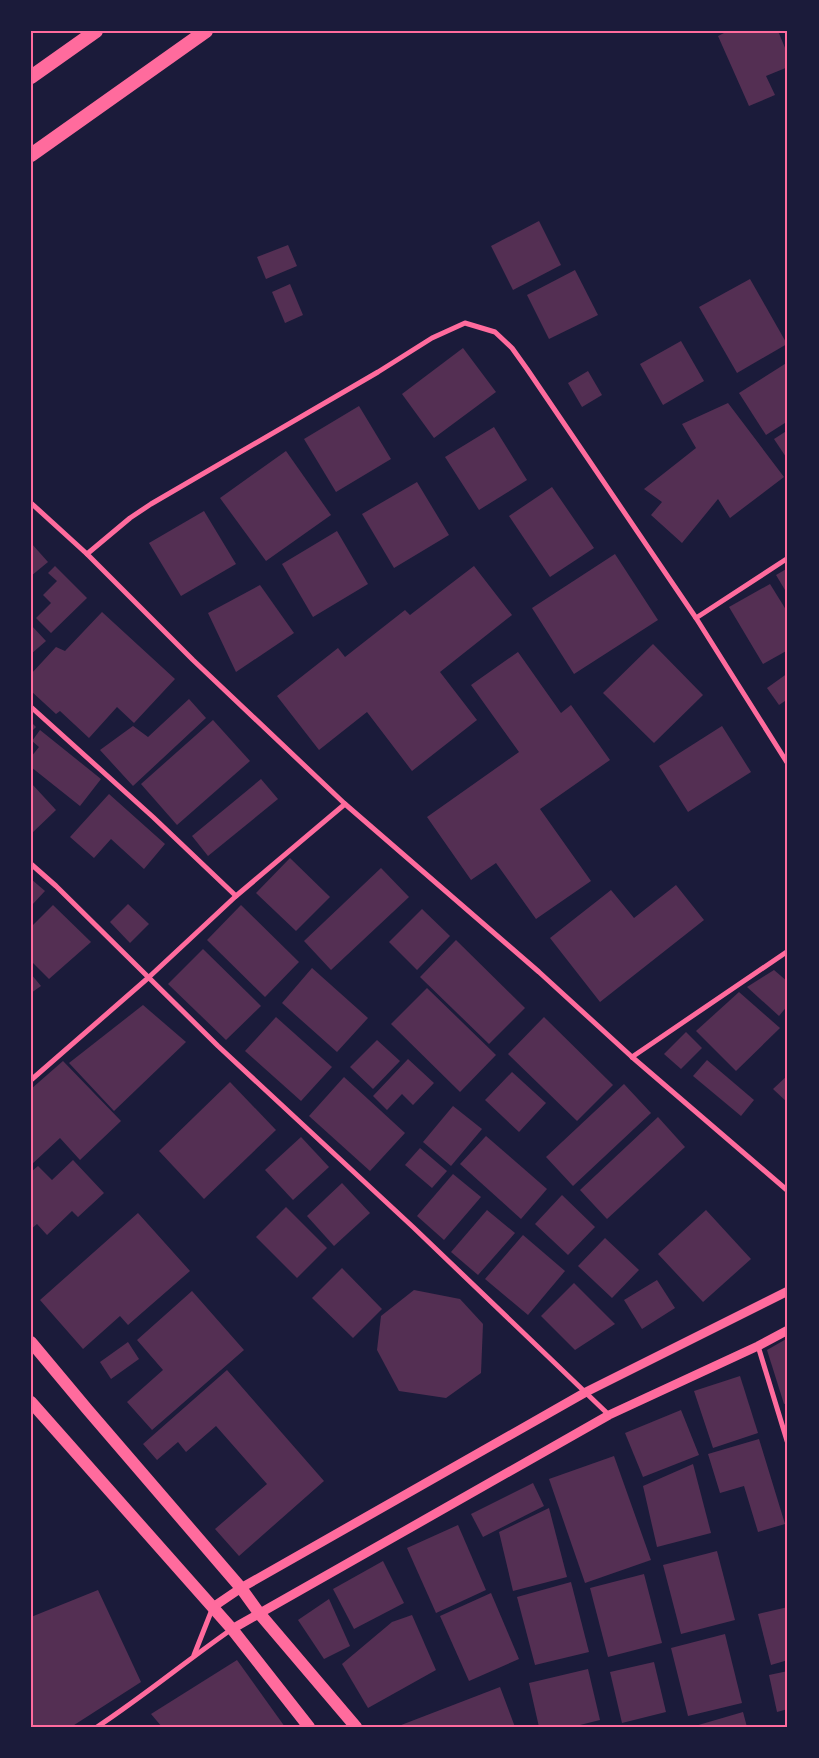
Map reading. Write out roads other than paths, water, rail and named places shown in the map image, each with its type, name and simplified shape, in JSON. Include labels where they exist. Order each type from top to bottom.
[{"type":"highway","points":[[31,77],[96,31]]},
{"type":"highway","points":[[31,154],[206,31]]},
{"type":"main road","points":[[31,1342],[86,1409],[241,1588],[258,1613],[356,1727]]},
{"type":"main road","points":[[31,1402],[232,1629],[309,1727]]},
{"type":"street","points":[[88,554],[130,518],[151,504],[378,372],[432,338],[465,323],[495,332],[512,348],[696,618],[788,764]]},
{"type":"street","points":[[31,503],[88,554],[193,660],[345,804],[539,972],[632,1057],[788,1191]]},
{"type":"street","points":[[696,618],[788,558]]},
{"type":"street","points":[[31,707],[153,817],[236,896]]},
{"type":"street","points":[[31,1080],[148,978],[236,896],[345,804]]},
{"type":"street","points":[[31,864],[56,886],[218,1046],[414,1227],[609,1415]]},
{"type":"street","points":[[632,1057],[788,951]]},
{"type":"street","points":[[193,1656],[213,1607],[241,1588],[586,1392],[788,1291]]},
{"type":"street","points":[[97,1727],[137,1700],[193,1656],[258,1613],[609,1415],[758,1346],[788,1330]]},
{"type":"street","points":[[758,1346],[788,1444]]}]
